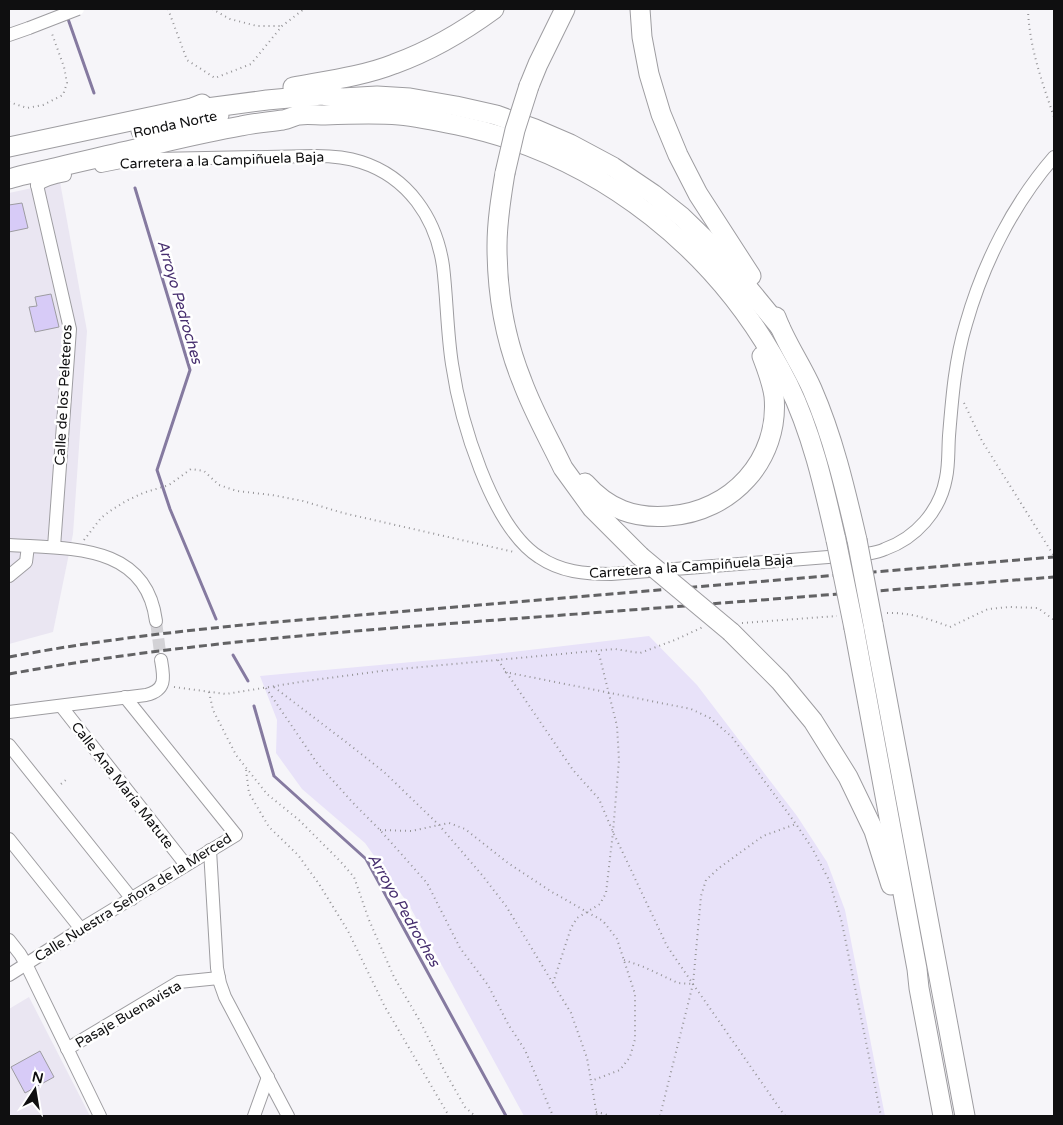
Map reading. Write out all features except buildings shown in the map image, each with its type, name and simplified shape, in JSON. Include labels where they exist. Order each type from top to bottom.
[{"type":"highway","points":[[9,147],[192,108],[207,102],[354,75],[393,65],[434,47],[494,9]]},
{"type":"highway","points":[[565,9],[529,86],[515,130],[505,173],[499,212],[497,246],[504,318],[522,381],[563,468],[592,508],[640,556],[735,628],[813,721],[848,777],[874,832],[890,882],[908,967],[919,988]]},
{"type":"highway","points":[[640,9],[642,37],[649,74],[661,114],[678,154],[698,194],[773,310],[812,389],[845,486],[856,540],[879,619],[965,1116]]},
{"type":"highway","points":[[192,108],[322,95],[342,98],[377,96],[410,98],[456,106],[496,116],[535,129],[613,167],[653,194],[682,217],[712,246],[780,327]]},
{"type":"highway","name":"Ronda Norte","points":[[9,160],[258,107],[342,98]]},
{"type":"highway","name":"Ronda Norte","points":[[9,168],[104,146],[244,118],[286,114],[298,115]]},
{"type":"highway","points":[[9,179],[198,134],[287,119],[298,115],[401,115],[478,129],[522,143],[556,157],[600,180],[643,209],[688,246],[713,273],[752,323],[771,352],[789,387],[806,428],[824,485],[917,969],[943,1116]]},
{"type":"highway","points":[[549,439],[591,490],[617,508],[638,515],[658,517],[683,515],[705,509],[724,499],[754,471],[770,438],[774,417],[774,396],[769,372],[756,344],[752,323]]},
{"type":"street","points":[[9,35],[78,9]]},
{"type":"street","name":"Carretera a la Campiñuela Baja","points":[[37,185],[52,178],[126,161],[155,159],[339,157],[379,169],[410,194],[424,210],[433,228],[442,265],[448,338],[457,396],[478,462],[502,516],[518,539],[529,550],[550,564],[586,574],[611,574],[866,554],[885,549],[913,534],[934,509],[946,478],[956,368],[965,325],[983,273],[1005,228],[1027,192],[1054,157]]},
{"type":"street","points":[[9,184],[28,183],[37,185]]},
{"type":"street","name":"Calle de los Peleteros","points":[[37,185],[70,328],[54,548]]},
{"type":"street","points":[[9,545],[76,550],[98,554],[123,565],[135,573],[146,588],[153,604],[156,621]]},
{"type":"street","points":[[9,576],[26,562],[28,546]]},
{"type":"street","points":[[9,712],[151,694],[158,691],[161,686],[163,675],[161,660]]},
{"type":"street","name":"Calle Nuestra Señora de la Merced","points":[[9,975],[236,835],[125,697]]},
{"type":"street","name":"Calle Ana María Matute","points":[[61,706],[186,865]]},
{"type":"street","points":[[9,745],[132,899]]},
{"type":"street","points":[[9,839],[81,929]]},
{"type":"street","points":[[210,850],[219,978],[225,997],[288,1116]]},
{"type":"street","points":[[9,940],[26,964],[100,1116]]},
{"type":"street","name":"Pasaje Buenavista","points":[[67,1049],[179,982],[219,978]]},
{"type":"street","points":[[254,1116],[268,1077]]},
{"type":"path","points":[[168,9],[187,60],[215,78],[251,64],[282,26],[304,9]]},
{"type":"path","points":[[212,9],[230,19],[248,24],[282,26]]},
{"type":"path","points":[[1028,9],[1029,31],[1044,89],[1054,117]]},
{"type":"path","points":[[9,102],[28,108],[43,105],[63,94],[67,83],[64,67],[48,24]]},
{"type":"path","points":[[963,400],[982,441],[1054,556]]},
{"type":"path","points":[[76,550],[101,518],[110,511],[143,493],[169,485],[191,469],[204,471],[219,485],[237,491],[303,501],[343,513],[538,557]]},
{"type":"path","points":[[879,619],[894,612],[926,618],[950,627],[988,609],[1010,607],[1038,608],[1054,620]]},
{"type":"path","points":[[735,628],[849,621]]},
{"type":"path","points":[[161,686],[226,694],[389,670],[615,648],[640,653],[675,640],[704,626]]},
{"type":"path","points":[[553,984],[571,928],[577,918],[600,904],[606,893],[619,760],[617,726],[598,650]]},
{"type":"path","points":[[498,660],[573,770],[600,799],[613,832],[667,946],[785,1116]]},
{"type":"path","points":[[505,672],[691,709],[710,718],[732,737],[796,824],[812,848],[829,880],[842,923],[881,1116]]},
{"type":"path","points":[[273,687],[384,772],[439,825],[506,906],[571,1013],[587,1058],[597,1116]]},
{"type":"path","points":[[266,688],[317,763],[427,883],[460,948],[488,985],[508,1024],[525,1050],[553,1116]]},
{"type":"path","points":[[209,692],[213,710],[236,755],[246,768],[267,794],[299,820],[354,877],[369,920],[394,977],[421,1023],[465,1107],[475,1116]]},
{"type":"path","points":[[246,768],[249,793],[269,827],[298,855],[334,907],[348,930],[385,1006],[449,1116]]},
{"type":"path","points":[[61,784],[67,779]]},
{"type":"path","points":[[380,830],[411,831],[449,823],[465,828],[508,863],[552,892],[603,921],[617,938],[635,994],[635,1039],[630,1057],[620,1070],[591,1081]]},
{"type":"path","points":[[660,1116],[693,984],[701,896],[706,880],[719,868],[763,836],[796,824]]},
{"type":"path","points":[[624,960],[678,983],[693,984]]},
{"type":"path","points":[[596,1112],[609,1116]]},
{"type":"shaded area","points":[[60,182],[87,331],[73,534],[53,632],[9,644],[9,193]]},
{"type":"shaded area","points":[[649,636],[697,685],[797,816],[827,862],[845,910],[885,1116],[524,1116],[409,905],[365,843],[302,789],[276,753],[277,720],[260,676],[477,656]]},
{"type":"shaded area","points":[[29,997],[90,1116],[9,1116],[9,1009]]},
{"type":"waterway","name":"Arroyo Pedroches","points":[[67,16],[94,93]]},
{"type":"waterway","name":"Arroyo Pedroches","points":[[135,188],[190,370],[157,470],[170,509],[216,619]]},
{"type":"waterway","name":"Arroyo Pedroches","points":[[233,655],[248,681]]},
{"type":"waterway","name":"Arroyo Pedroches","points":[[254,706],[274,776],[366,859],[506,1116]]},
{"type":"tunnel","points":[[156,621],[161,660]]},
{"type":"railway","points":[[9,657],[72,646],[200,629],[1054,557]]},
{"type":"railway","points":[[9,674],[136,654],[329,633],[1054,577]]}]
